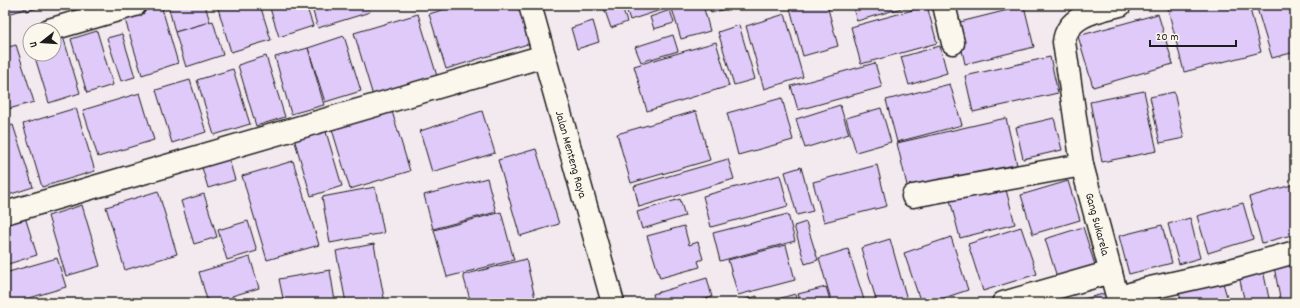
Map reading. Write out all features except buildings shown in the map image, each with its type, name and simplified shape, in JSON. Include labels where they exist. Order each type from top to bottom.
[{"type":"street","points":[[62,26],[135,5]]},
{"type":"street","name":"Jalan Menteng Raya","points":[[530,5],[613,303]]},
{"type":"street","points":[[944,5],[953,43]]},
{"type":"street","name":"Gang Sukarela","points":[[1120,5],[1094,12],[1078,19],[1070,26],[1065,35],[1064,42],[1082,165],[1118,300],[1146,289],[1227,271],[1295,252]]},
{"type":"street","points":[[5,213],[544,56]]},
{"type":"street","points":[[913,196],[1082,165]]},
{"type":"street","points":[[1004,303],[1111,272]]}]
